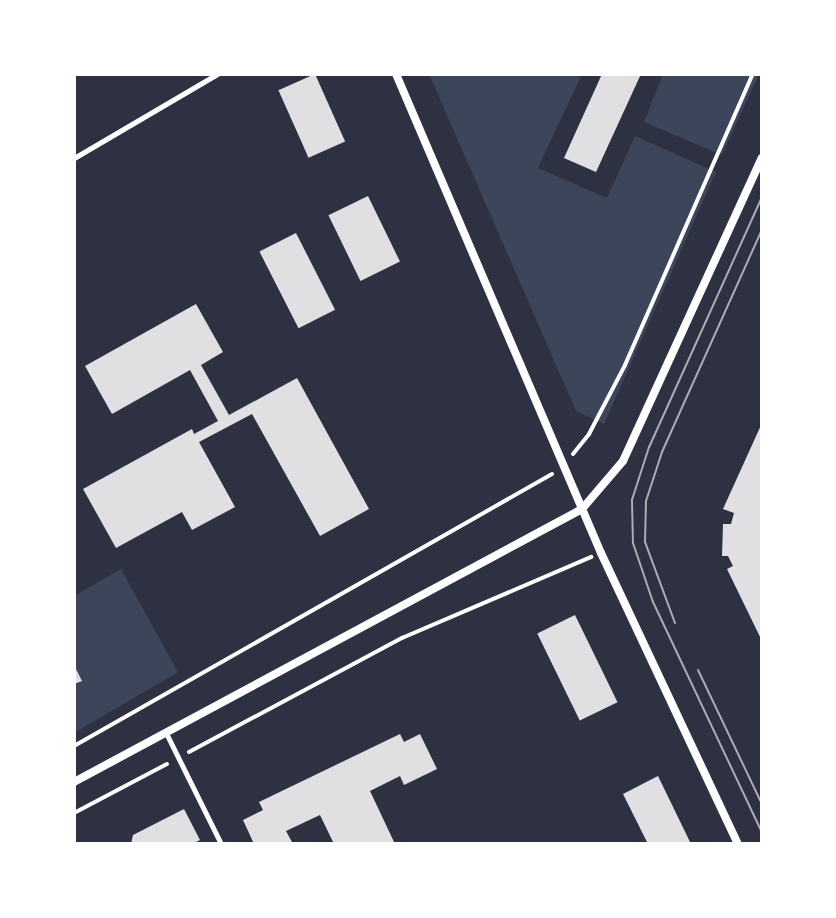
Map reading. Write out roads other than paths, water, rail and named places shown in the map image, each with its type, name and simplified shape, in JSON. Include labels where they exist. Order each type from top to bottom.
[{"type":"street","points":[[396,74],[601,553],[738,844]]},
{"type":"street","points":[[74,782],[582,509],[623,461],[762,158]]},
{"type":"lane","points":[[74,158],[217,74]]},
{"type":"lane","points":[[166,733],[221,844]]},
{"type":"tram line","points":[[762,197],[649,447],[632,500],[633,543],[653,602],[762,833]]},
{"type":"tram line","points":[[675,623],[645,542],[646,501],[662,452],[762,230]]},
{"type":"tram line","points":[[698,670],[762,804]]}]
